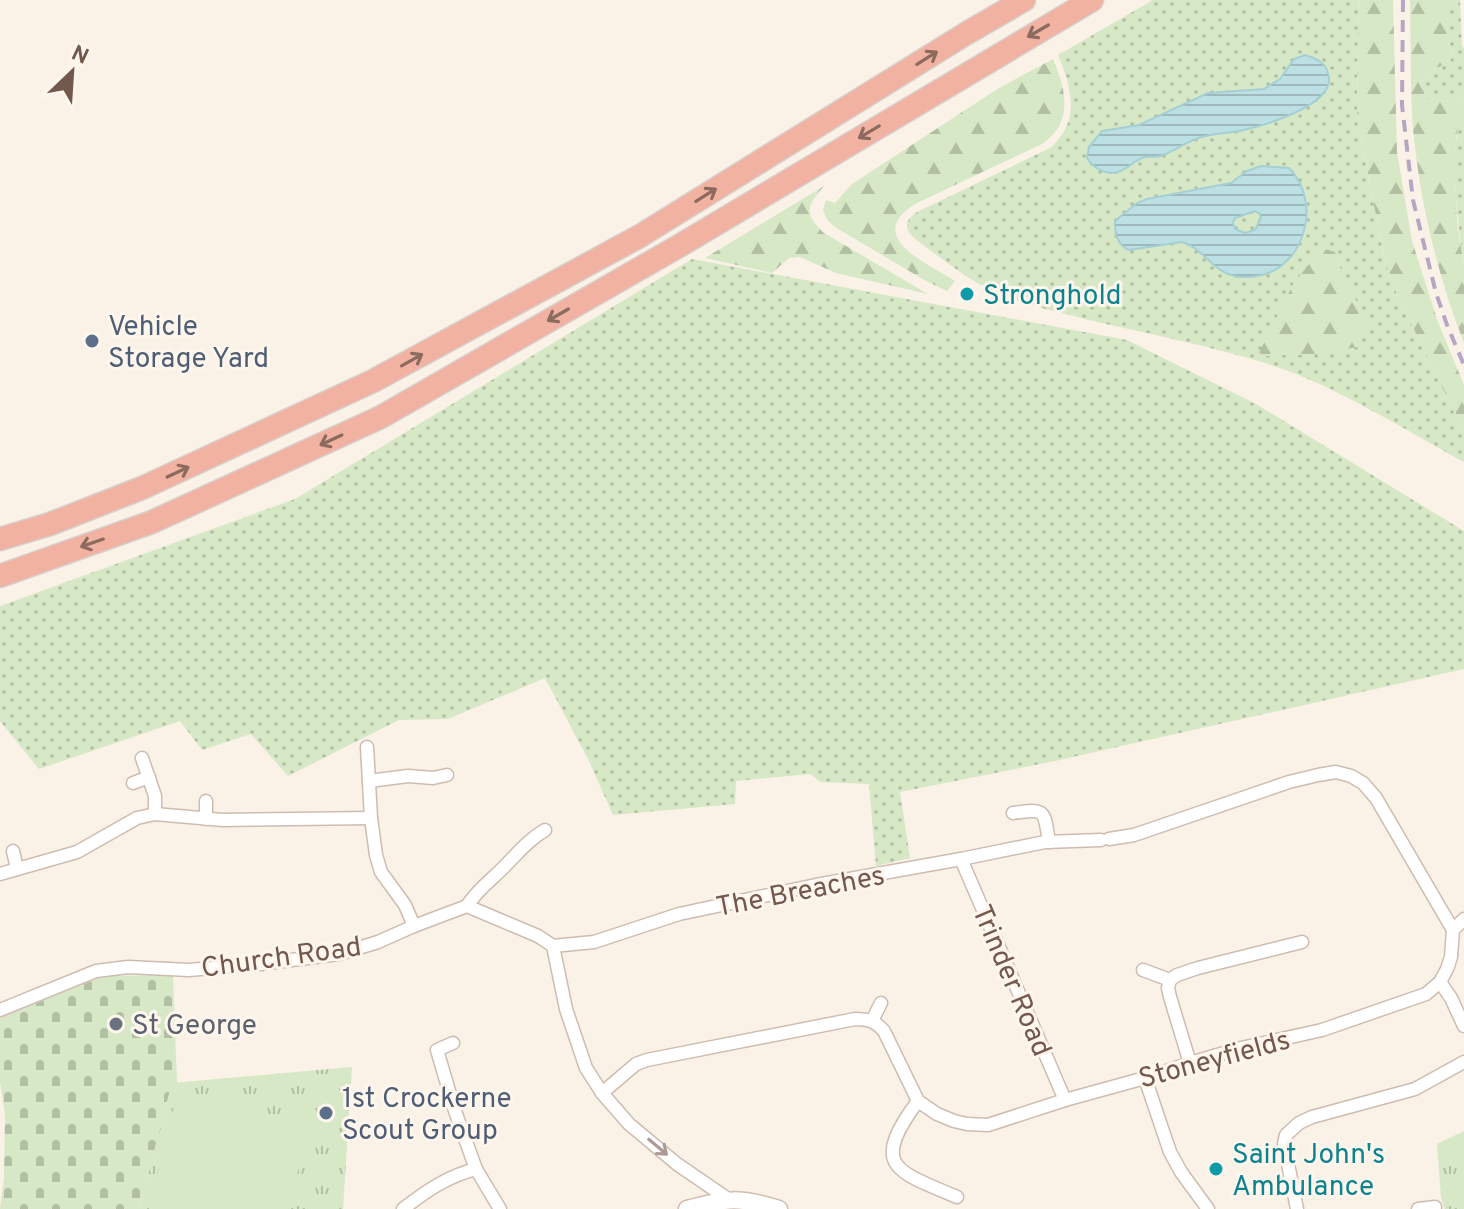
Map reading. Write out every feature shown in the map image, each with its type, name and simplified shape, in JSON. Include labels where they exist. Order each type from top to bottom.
[{"type":"highway","points":[[0,539],[50,524],[142,488],[373,381],[640,236],[1024,0]]},
{"type":"highway","points":[[0,576],[152,522],[381,417],[679,246],[1092,0]]},
{"type":"street","points":[[367,747],[376,855],[381,872],[398,894],[414,926]]},
{"type":"street","points":[[142,758],[155,796],[155,814]]},
{"type":"street","name":"The Breaches","points":[[553,946],[594,942],[679,914],[760,897],[1049,842],[1105,840],[1134,835],[1289,782],[1336,772],[1363,783],[1376,798],[1453,930]]},
{"type":"street","points":[[369,781],[447,775]]},
{"type":"street","points":[[133,783],[149,777]]},
{"type":"street","points":[[206,801],[206,819]]},
{"type":"street","points":[[1013,813],[1035,810],[1041,813],[1046,819],[1049,842]]},
{"type":"street","points":[[0,874],[77,852],[137,818],[155,814],[206,819],[371,818]]},
{"type":"street","points":[[545,830],[518,850],[467,906],[538,936],[553,946],[566,1009],[586,1068],[602,1093],[629,1124],[677,1164],[728,1199]]},
{"type":"street","points":[[13,851],[17,869]]},
{"type":"street","name":"Trinder Road","points":[[961,859],[1065,1100]]},
{"type":"street","name":"Church Road","points":[[0,1010],[96,971],[128,967],[189,970],[339,954],[378,942],[467,906]]},
{"type":"street","points":[[1464,919],[1453,930],[1450,963],[1440,982],[1464,1026]]},
{"type":"street","points":[[1143,970],[1170,980],[1198,968],[1302,942]]},
{"type":"street","points":[[1170,980],[1170,997],[1190,1063]]},
{"type":"street","name":"Stoneyfields","points":[[918,1101],[954,1121],[988,1125],[1241,1048],[1322,1030],[1410,1001],[1426,994],[1440,982]]},
{"type":"street","points":[[872,1021],[881,1003]]},
{"type":"street","points":[[602,1093],[636,1064],[647,1060],[867,1019],[884,1031],[918,1101],[897,1134],[893,1147],[896,1166],[902,1173],[957,1197]]},
{"type":"street","points":[[424,1045],[437,1050],[453,1043]]},
{"type":"street","points":[[437,1050],[476,1169],[500,1209]]},
{"type":"street","points":[[1297,1209],[1284,1144],[1291,1129],[1312,1117],[1415,1089],[1464,1062]]},
{"type":"street","points":[[1145,1078],[1170,1152],[1208,1209]]},
{"type":"street","points":[[398,1206],[443,1181],[476,1169]]},
{"type":"street","points":[[1293,1192],[1310,1188]]},
{"type":"street","points":[[1418,1209],[1435,1208],[1435,1193]]},
{"type":"street","points":[[687,1209],[728,1199],[779,1209]]},
{"type":"green space","points":[[1153,0],[1360,0],[1357,120],[1385,261],[1398,297],[1464,431],[1464,462],[1347,397],[1274,366],[1003,296],[963,274],[911,235],[908,222],[917,212],[1050,148],[1060,138],[1070,116],[1071,104],[1058,55]],"holes":[[[1314,58],[1326,68],[1325,91],[1307,107],[1241,131],[1195,139],[1163,155],[1144,157],[1113,173],[1089,147],[1102,131],[1139,125],[1208,93],[1264,89],[1280,79],[1284,72]],[[1261,166],[1289,168],[1301,187],[1307,217],[1305,230],[1295,251],[1279,267],[1269,273],[1241,278],[1221,270],[1188,244],[1172,243],[1129,250],[1115,221],[1142,200],[1230,183]],[[1335,252],[1359,310],[1309,355],[1268,356]]]},
{"type":"green space","points":[[1360,0],[1393,0],[1397,152],[1412,241],[1438,322],[1464,385],[1464,431],[1398,297],[1385,261],[1357,120]]},
{"type":"green space","points":[[1410,0],[1448,0],[1451,59],[1434,69],[1427,80],[1420,83],[1427,99],[1438,96],[1452,101],[1464,95],[1456,137],[1455,178],[1464,267],[1464,343],[1438,264],[1420,184],[1412,113]]},
{"type":"green space","points":[[1448,0],[1460,0],[1464,95],[1452,101],[1427,99],[1420,83],[1427,80],[1434,69],[1451,59]]},
{"type":"green space","points":[[1053,59],[1064,93],[1064,104],[1063,116],[1052,136],[1042,144],[915,204],[901,216],[895,227],[897,238],[905,248],[955,281],[947,291],[827,220],[823,210],[826,200],[835,203],[852,184],[999,88]]},
{"type":"green space","points":[[1464,107],[1464,267],[1455,164]]},
{"type":"green space","points":[[824,186],[811,205],[810,215],[824,233],[928,294],[836,273],[800,257],[789,258],[772,273],[705,258]]},
{"type":"green space","points":[[1253,211],[1260,214],[1257,226],[1249,232],[1237,230],[1235,218]]},
{"type":"green space","points":[[1322,248],[1335,252],[1369,326],[1358,347],[1309,355],[1268,356],[1259,353],[1293,284]]},
{"type":"green space","points":[[692,259],[1127,340],[1256,404],[1464,531],[1464,669],[1055,761],[900,792],[910,858],[876,866],[869,784],[821,782],[810,774],[736,781],[735,804],[613,815],[588,759],[545,678],[448,719],[399,720],[288,776],[251,734],[202,750],[180,721],[39,769],[0,721],[0,606],[295,499]]},
{"type":"green space","points":[[173,975],[177,1083],[172,1083],[139,1209],[0,1209],[5,1115],[0,1082],[0,1018],[104,976]]},
{"type":"green space","points":[[352,1067],[343,1209],[139,1209],[172,1083]]},
{"type":"green space","points":[[177,1094],[309,1126],[289,1209],[149,1209]]},
{"type":"green space","points":[[1464,1131],[1464,1209],[1445,1209],[1441,1198],[1437,1144]]},
{"type":"water","points":[[1305,55],[1325,66],[1328,84],[1312,103],[1298,111],[1254,127],[1202,137],[1161,156],[1145,157],[1117,172],[1101,170],[1087,158],[1089,147],[1102,131],[1139,125],[1208,93],[1264,89],[1280,79],[1294,59]]},
{"type":"water","points":[[1261,166],[1289,168],[1300,184],[1306,201],[1302,238],[1281,266],[1264,274],[1235,276],[1182,242],[1129,250],[1119,242],[1115,221],[1137,203],[1231,183],[1247,171]],"holes":[[[1255,211],[1260,214],[1255,230],[1245,233],[1235,229],[1235,218]]]},
{"type":"railway","points":[[1403,0],[1402,105],[1413,200],[1436,293],[1464,365]]},
{"type":"place","name":"Stronghold","points":[[967,294]]},
{"type":"place","name":"Vehicle Storage Yard","points":[[92,341]]},
{"type":"place","name":"St George","points":[[116,1024]]},
{"type":"place","name":"1st Crockerne Scout Group","points":[[326,1113]]},
{"type":"place","name":"Saint John's Ambulance","points":[[1216,1169]]}]
